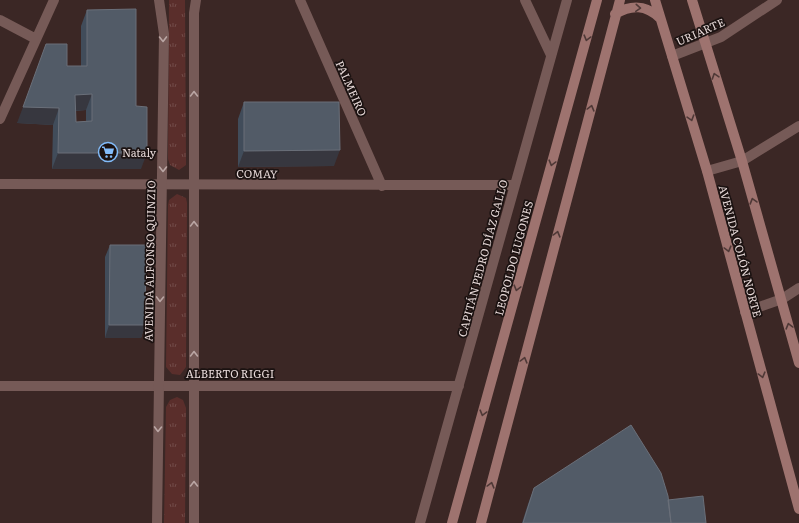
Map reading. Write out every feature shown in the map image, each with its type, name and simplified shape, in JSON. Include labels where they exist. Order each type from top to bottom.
[{"type":"main road","name":"LEOPOLDO LUGONES","points":[[452,523],[597,0]]},
{"type":"main road","points":[[481,523],[620,0]]},
{"type":"main road","name":"AVENIDA COLÓN NORTE","points":[[655,0],[707,171],[799,509]]},
{"type":"main road","points":[[692,0],[704,44],[742,161],[799,363]]},
{"type":"main road","points":[[616,14],[624,9],[634,6],[644,7],[653,11],[660,18]]},
{"type":"street","points":[[0,119],[54,0]]},
{"type":"street","name":"AVENIDA ALFONSO QUINZIO","points":[[157,523],[164,34],[159,0]]},
{"type":"street","points":[[194,523],[194,13],[196,0]]},
{"type":"street","name":"PALMEIRO","points":[[300,0],[382,186]]},
{"type":"street","points":[[525,0],[551,55]]},
{"type":"street","name":"CAPITÁN PEDRO DÍAZ GALLO","points":[[420,523],[567,0]]},
{"type":"street","name":"URIARTE","points":[[672,56],[721,37],[777,0]]},
{"type":"street","points":[[0,20],[36,39]]},
{"type":"street","points":[[707,171],[742,161],[799,126]]},
{"type":"street","name":"COMAY","points":[[0,184],[382,186],[514,185]]},
{"type":"street","points":[[745,312],[782,299],[799,288]]},
{"type":"street","name":"ALBERTO RIGGI","points":[[0,386],[459,386]]},
{"type":"green space","points":[[169,0],[185,0],[186,165],[179,170],[170,165],[168,159]]},
{"type":"green space","points":[[177,194],[186,198],[187,203],[186,367],[180,375],[172,374],[166,367],[168,205],[169,200]]},
{"type":"green space","points":[[177,397],[183,400],[186,408],[185,523],[164,523],[166,407],[170,400]]},
{"type":"building","points":[[136,9],[136,106],[147,107],[147,153],[58,153],[59,108],[23,107],[46,44],[67,44],[67,66],[87,66],[87,10]],"holes":[[[92,94],[92,121],[76,122],[75,95]]]},
{"type":"building","points":[[244,102],[339,102],[340,150],[244,151]]},
{"type":"building","points":[[110,245],[146,245],[145,325],[109,325]]},
{"type":"building","points":[[631,425],[661,473],[668,496],[671,523],[523,523],[534,488]]},
{"type":"building","points":[[703,496],[706,523],[671,523],[668,500]]},
{"type":"place","name":"Nataly","points":[[108,152]]}]
